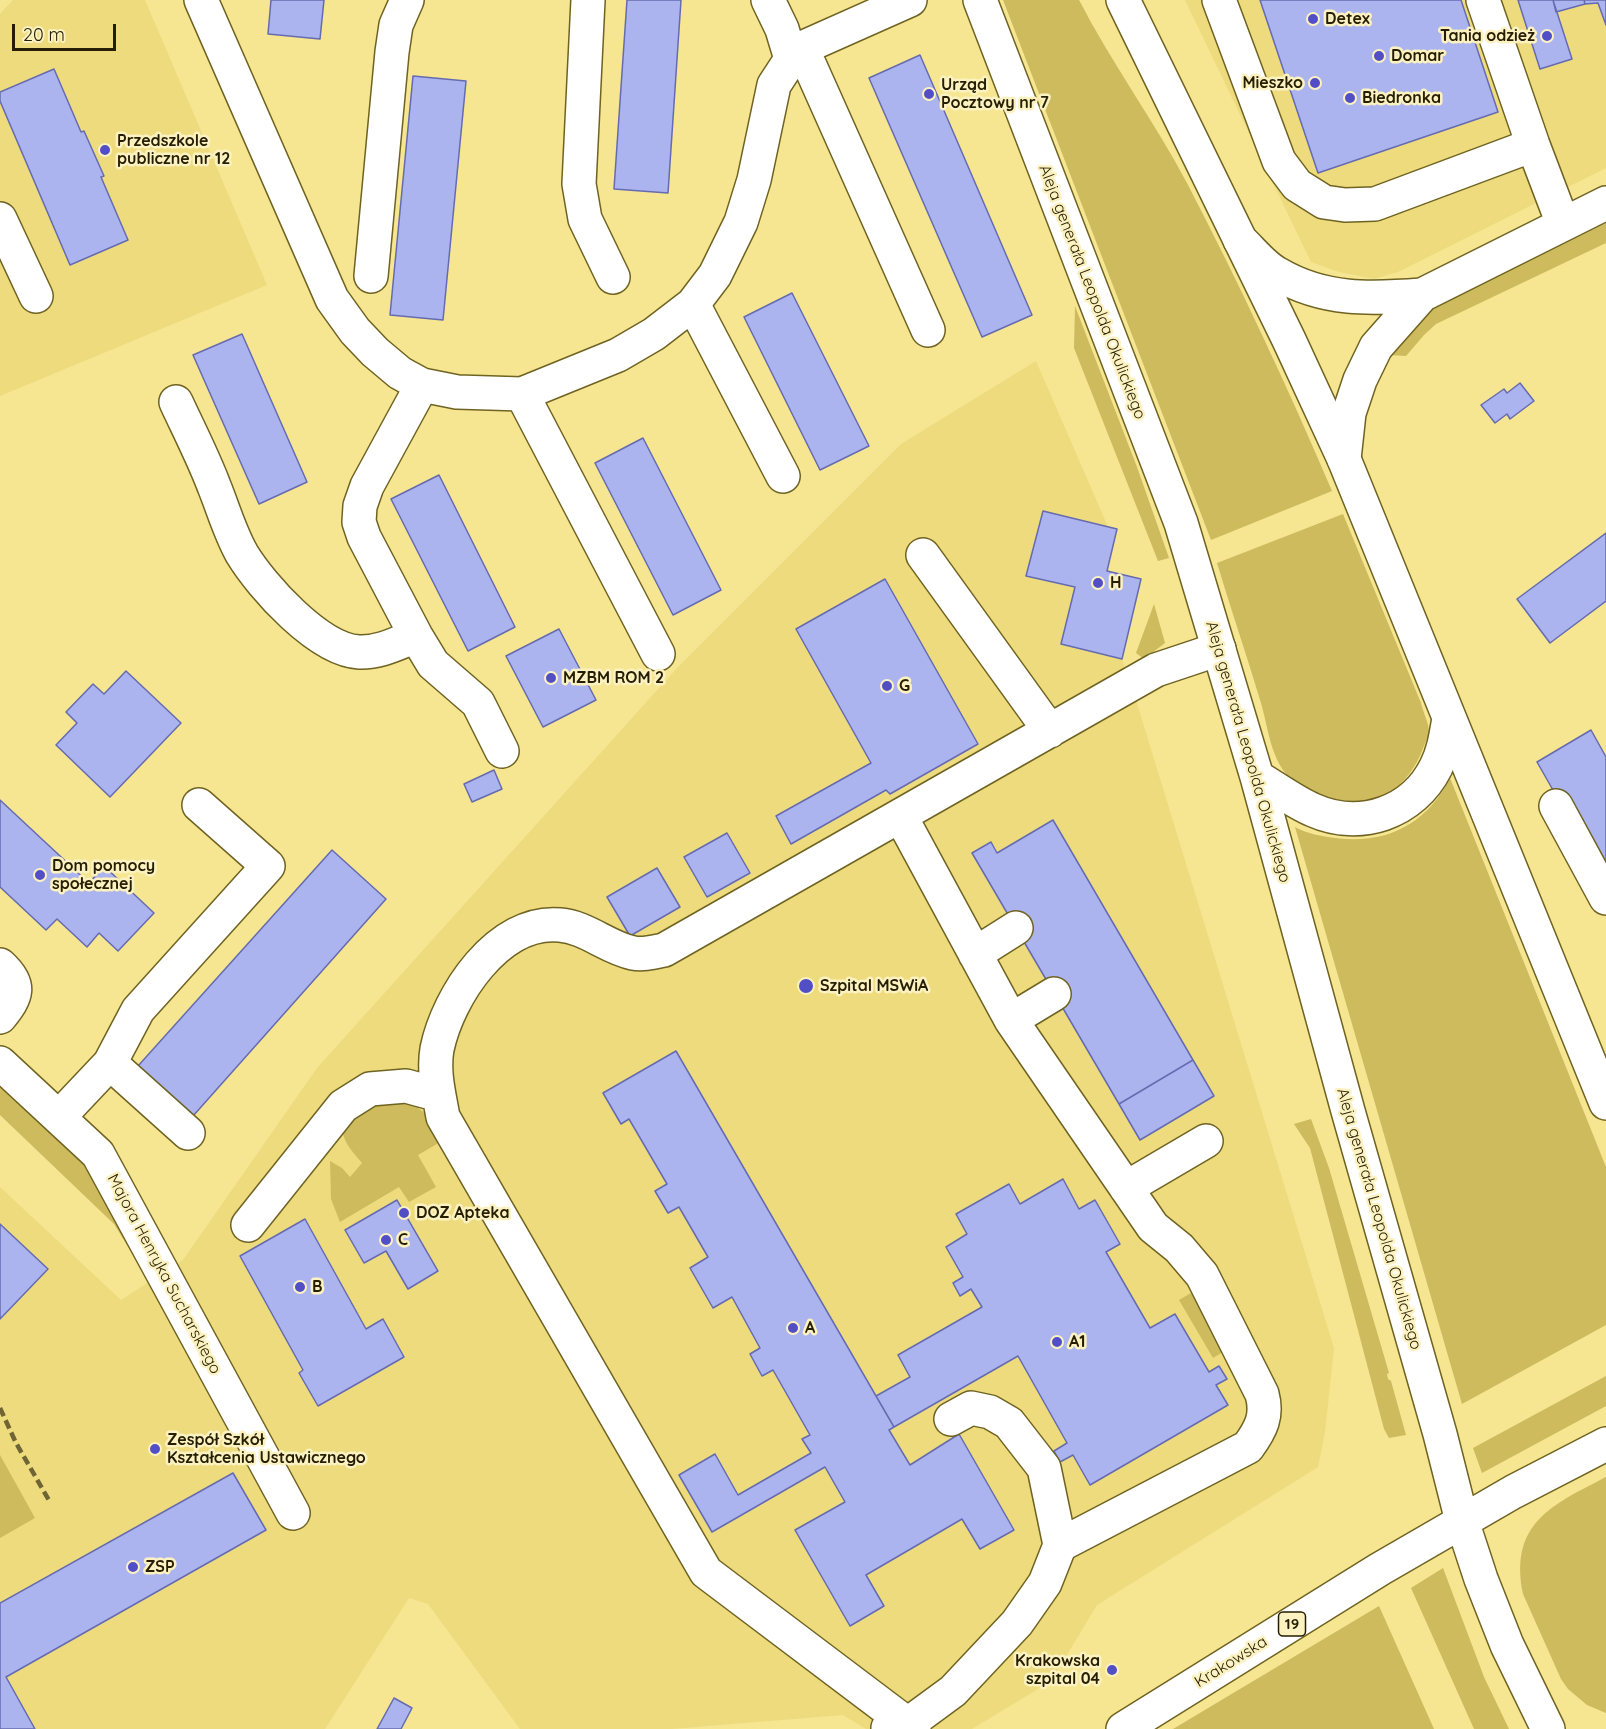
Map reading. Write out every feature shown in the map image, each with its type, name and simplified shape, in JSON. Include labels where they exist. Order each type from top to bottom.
[{"type":"main road","points":[[201,0],[332,299],[355,331],[400,373],[422,385],[457,392],[522,394],[618,355],[654,334],[693,304],[715,275],[741,222],[767,128],[774,85],[796,53],[910,0]]},
{"type":"main road","points":[[371,276],[392,52],[396,25],[407,0]]},
{"type":"main road","points":[[588,0],[579,184],[585,219],[613,276]]},
{"type":"main road","points":[[768,0],[796,53],[928,330]]},
{"type":"main road","name":"Aleja generała Leopolda Okulickiego","points":[[980,0],[1181,523],[1257,777],[1348,1111],[1438,1425],[1462,1521],[1485,1590],[1548,1729]]},
{"type":"main road","points":[[1123,0],[1289,340],[1344,459],[1529,919],[1606,1103]]},
{"type":"main road","points":[[1219,0],[1279,161],[1297,184],[1324,202],[1345,205],[1375,204],[1533,145]]},
{"type":"main road","points":[[1484,0],[1533,145],[1563,224]]},
{"type":"main road","points":[[1344,459],[1349,413],[1360,380],[1376,347],[1422,295],[1606,203]]},
{"type":"main road","points":[[0,219],[36,296]]},
{"type":"main road","points":[[1239,239],[1276,274],[1318,292],[1370,299],[1422,295]]},
{"type":"main road","points":[[693,304],[783,476]]},
{"type":"main road","points":[[422,385],[367,486],[360,506],[359,522],[364,537],[433,664],[478,703],[502,751]]},
{"type":"main road","points":[[522,394],[658,654]]},
{"type":"main road","points":[[176,402],[211,478],[241,552],[266,585],[301,621],[330,644],[345,650],[360,652],[379,650],[416,636]]},
{"type":"main road","points":[[923,555],[1050,731]]},
{"type":"main road","points":[[951,1419],[971,1408],[990,1412],[1009,1423],[1044,1468],[1060,1545],[1045,1583],[1017,1623],[953,1691],[901,1727],[706,1572],[443,1117],[435,1078],[437,1050],[448,1011],[467,979],[487,957],[517,934],[541,925],[561,925],[579,930],[633,953],[664,950],[1156,670],[1219,649]]},
{"type":"main road","points":[[1257,777],[1314,811],[1342,818],[1371,818],[1388,813],[1404,804],[1435,768],[1444,746],[1449,718]]},
{"type":"main road","points":[[59,1118],[110,1063],[138,1010],[268,866],[200,804]]},
{"type":"main road","points":[[1556,806],[1606,898]]},
{"type":"main road","points":[[901,817],[1011,1020],[1153,1227],[1179,1248],[1202,1275],[1262,1394],[1265,1405],[1262,1427],[1248,1447],[1060,1545]]},
{"type":"main road","points":[[975,954],[1016,928]]},
{"type":"main road","points":[[0,965],[8,972],[15,986],[15,997],[0,1017]]},
{"type":"main road","points":[[1011,1020],[1054,994]]},
{"type":"main road","name":"Majora Henryka Sucharskiego","points":[[0,1063],[98,1154],[293,1513]]},
{"type":"main road","points":[[110,1063],[188,1132]]},
{"type":"main road","points":[[248,1225],[343,1106],[370,1089],[406,1086],[439,1095]]},
{"type":"main road","points":[[1126,1188],[1206,1141]]},
{"type":"main road","name":"19","points":[[1462,1521],[1606,1444]]},
{"type":"main road","name":"Krakowska","points":[[1123,1729],[1380,1569],[1462,1521]]},
{"type":"shaded area","name":"Przedszkole publiczne nr 12","points":[[13,0],[145,0],[267,285],[0,396],[0,14]]},
{"type":"shaded area","points":[[1003,0],[1079,0],[1188,185],[1263,337],[1332,491],[1211,540]]},
{"type":"shaded area","points":[[1185,0],[1606,0],[1606,168],[1398,272],[1374,279],[1339,272],[1311,262]]},
{"type":"shaded area","points":[[1606,223],[1606,243],[1436,324],[1406,356],[1389,355],[1429,310]]},
{"type":"shaded area","points":[[1075,306],[1137,467],[1169,558],[1158,561],[1074,348]]},
{"type":"shaded area","name":"Szpital MSWiA","points":[[1036,361],[1108,527],[1117,529],[1107,571],[1141,579],[1122,659],[1334,1348],[1325,1432],[1318,1467],[1097,1605],[1051,1681],[972,1729],[866,1729],[843,1715],[671,1729],[520,1729],[428,1604],[409,1598],[325,1729],[0,1729],[0,1187],[121,1300],[183,1260],[317,1068],[678,667],[901,444]]},
{"type":"shaded area","points":[[1343,514],[1421,703],[1429,730],[1419,758],[1410,773],[1397,787],[1376,799],[1353,802],[1328,798],[1305,789],[1295,783],[1281,767],[1273,750],[1261,703],[1217,563]]},
{"type":"shaded area","points":[[1154,604],[1165,643],[1144,659],[1136,653]]},
{"type":"shaded area","points":[[1450,778],[1606,1167],[1606,1325],[1462,1404],[1295,827],[1310,833],[1335,838],[1371,838],[1388,834],[1403,828],[1430,808]]},
{"type":"shaded area","points":[[0,1079],[86,1160],[134,1249],[130,1250],[114,1224],[0,1115]]},
{"type":"shaded area","points":[[366,1101],[410,1102],[430,1117],[442,1141],[418,1155],[436,1187],[409,1202],[399,1187],[340,1222],[331,1199],[330,1161],[342,1168],[350,1177],[362,1163],[347,1144],[342,1130]]},
{"type":"shaded area","points":[[1311,1119],[1329,1168],[1406,1435],[1389,1438],[1384,1429],[1310,1148],[1294,1124]]},
{"type":"shaded area","points":[[1191,1293],[1226,1350],[1213,1358],[1179,1300]]},
{"type":"shaded area","points":[[1606,1376],[1606,1406],[1482,1473],[1473,1448]]},
{"type":"shaded area","points":[[0,1455],[35,1518],[0,1538]]},
{"type":"shaded area","points":[[1606,1477],[1606,1713],[1587,1705],[1568,1689],[1561,1679],[1523,1594],[1520,1570],[1522,1550],[1529,1533],[1539,1519],[1568,1497]]},
{"type":"shaded area","points":[[1443,1568],[1484,1677],[1509,1729],[1474,1729],[1411,1588]]},
{"type":"shaded area","points":[[1379,1606],[1434,1729],[1173,1729]]},
{"type":"building","points":[[271,0],[324,0],[320,39],[268,34]]},
{"type":"building","points":[[627,0],[681,0],[668,193],[614,189]]},
{"type":"building","name":"Domar","points":[[1260,0],[1461,0],[1498,112],[1318,173]]},
{"type":"building","name":"Tania odzież","points":[[1518,0],[1553,0],[1572,59],[1540,69]]},
{"type":"building","points":[[1553,0],[1584,0],[1585,4],[1556,12]]},
{"type":"building","points":[[1584,0],[1606,0],[1606,25],[1598,3],[1585,4]]},
{"type":"building","points":[[920,55],[1032,315],[982,337],[869,78]]},
{"type":"building","points":[[54,69],[81,132],[84,131],[104,176],[101,177],[128,240],[70,265],[0,101],[0,92]]},
{"type":"building","points":[[413,76],[466,81],[443,320],[390,315]]},
{"type":"building","points":[[792,293],[869,446],[820,470],[744,317]]},
{"type":"building","points":[[242,334],[307,482],[259,504],[193,355]]},
{"type":"building","points":[[1520,383],[1534,401],[1510,419],[1507,414],[1495,423],[1481,405],[1504,389],[1507,393]]},
{"type":"building","points":[[643,438],[721,590],[673,615],[595,463]]},
{"type":"building","points":[[439,475],[515,627],[468,651],[391,499]]},
{"type":"building","name":"H","points":[[1043,511],[1117,529],[1107,571],[1141,579],[1122,659],[1061,644],[1075,587],[1026,576]]},
{"type":"building","points":[[1606,533],[1606,601],[1550,643],[1517,599]]},
{"type":"building","name":"G","points":[[885,579],[978,744],[890,794],[886,790],[791,844],[776,816],[871,763],[796,629]]},
{"type":"building","name":"MZBM ROM 2","points":[[559,629],[596,700],[543,727],[506,656]]},
{"type":"building","points":[[126,671],[181,723],[110,797],[56,745],[77,723],[66,712],[93,684],[104,694]]},
{"type":"building","points":[[1591,730],[1606,757],[1606,883],[1537,762]]},
{"type":"building","points":[[494,770],[502,789],[472,802],[464,784]]},
{"type":"building","name":"Dom pomocy społecznej","points":[[0,800],[89,883],[104,866],[154,913],[118,951],[99,933],[87,947],[57,919],[46,930],[0,887]]},
{"type":"building","points":[[1053,820],[1193,1060],[1119,1104],[972,853],[991,842],[997,853]]},
{"type":"building","points":[[727,833],[750,873],[707,897],[684,857]]},
{"type":"building","points":[[332,850],[386,899],[193,1116],[138,1066]]},
{"type":"building","points":[[657,868],[680,907],[630,936],[607,897]]},
{"type":"building","name":"A","points":[[676,1051],[894,1427],[889,1430],[910,1465],[959,1434],[1014,1530],[980,1549],[962,1519],[866,1575],[884,1606],[850,1626],[795,1530],[845,1502],[825,1467],[712,1532],[679,1475],[715,1454],[738,1495],[811,1453],[802,1439],[810,1435],[773,1370],[762,1376],[750,1354],[760,1348],[732,1297],[713,1308],[690,1268],[708,1257],[679,1207],[668,1213],[655,1191],[667,1184],[629,1119],[621,1124],[603,1093]]},
{"type":"building","points":[[1193,1060],[1214,1096],[1140,1140],[1119,1104]]},
{"type":"building","name":"A1","points":[[1063,1179],[1079,1209],[1095,1200],[1120,1244],[1106,1252],[1150,1328],[1175,1314],[1209,1372],[1219,1366],[1227,1379],[1216,1385],[1228,1405],[1090,1485],[1073,1455],[1060,1462],[1054,1451],[1067,1443],[1018,1356],[894,1427],[876,1396],[910,1377],[898,1355],[982,1307],[971,1289],[960,1296],[953,1283],[963,1277],[946,1247],[967,1234],[956,1214],[1009,1184],[1020,1204]]},
{"type":"building","name":"C","points":[[397,1200],[438,1271],[408,1289],[386,1251],[364,1263],[345,1230]]},
{"type":"building","name":"B","points":[[305,1219],[366,1329],[383,1319],[404,1357],[318,1406],[299,1373],[303,1370],[240,1256]]},
{"type":"building","points":[[0,1224],[48,1269],[0,1319]]},
{"type":"building","name":"ZSP","points":[[233,1473],[266,1530],[6,1677],[35,1729],[0,1729],[0,1603]]},
{"type":"building","points":[[394,1698],[412,1708],[401,1729],[377,1729]]},
{"type":"railway","points":[[0,1408],[16,1443],[50,1502]]},
{"type":"place","name":"Detex","points":[[1313,19]]},
{"type":"place","name":"Tania odzież","points":[[1547,36]]},
{"type":"place","name":"Domar","points":[[1379,56]]},
{"type":"place","name":"Mieszko","points":[[1315,83]]},
{"type":"place","name":"Urząd Pocztowy nr 7","points":[[929,94]]},
{"type":"place","name":"Biedronka","points":[[1350,98]]},
{"type":"place","name":"Przedszkole publiczne nr 12","points":[[105,150]]},
{"type":"place","name":"H","points":[[1098,583]]},
{"type":"place","name":"MZBM ROM 2","points":[[551,678]]},
{"type":"place","name":"G","points":[[887,686]]},
{"type":"place","name":"Dom pomocy społecznej","points":[[40,875]]},
{"type":"place","name":"Szpital MSWiA","points":[[806,986]]},
{"type":"place","name":"DOZ Apteka","points":[[404,1213]]},
{"type":"place","name":"C","points":[[386,1240]]},
{"type":"place","name":"B","points":[[300,1287]]},
{"type":"place","name":"A","points":[[793,1328]]},
{"type":"place","name":"A1","points":[[1057,1342]]},
{"type":"place","name":"Zespół Szkół Kształcenia Ustawicznego","points":[[155,1449]]},
{"type":"place","name":"ZSP","points":[[133,1567]]},
{"type":"place","name":"Krakowska szpital 04","points":[[1112,1670]]}]
